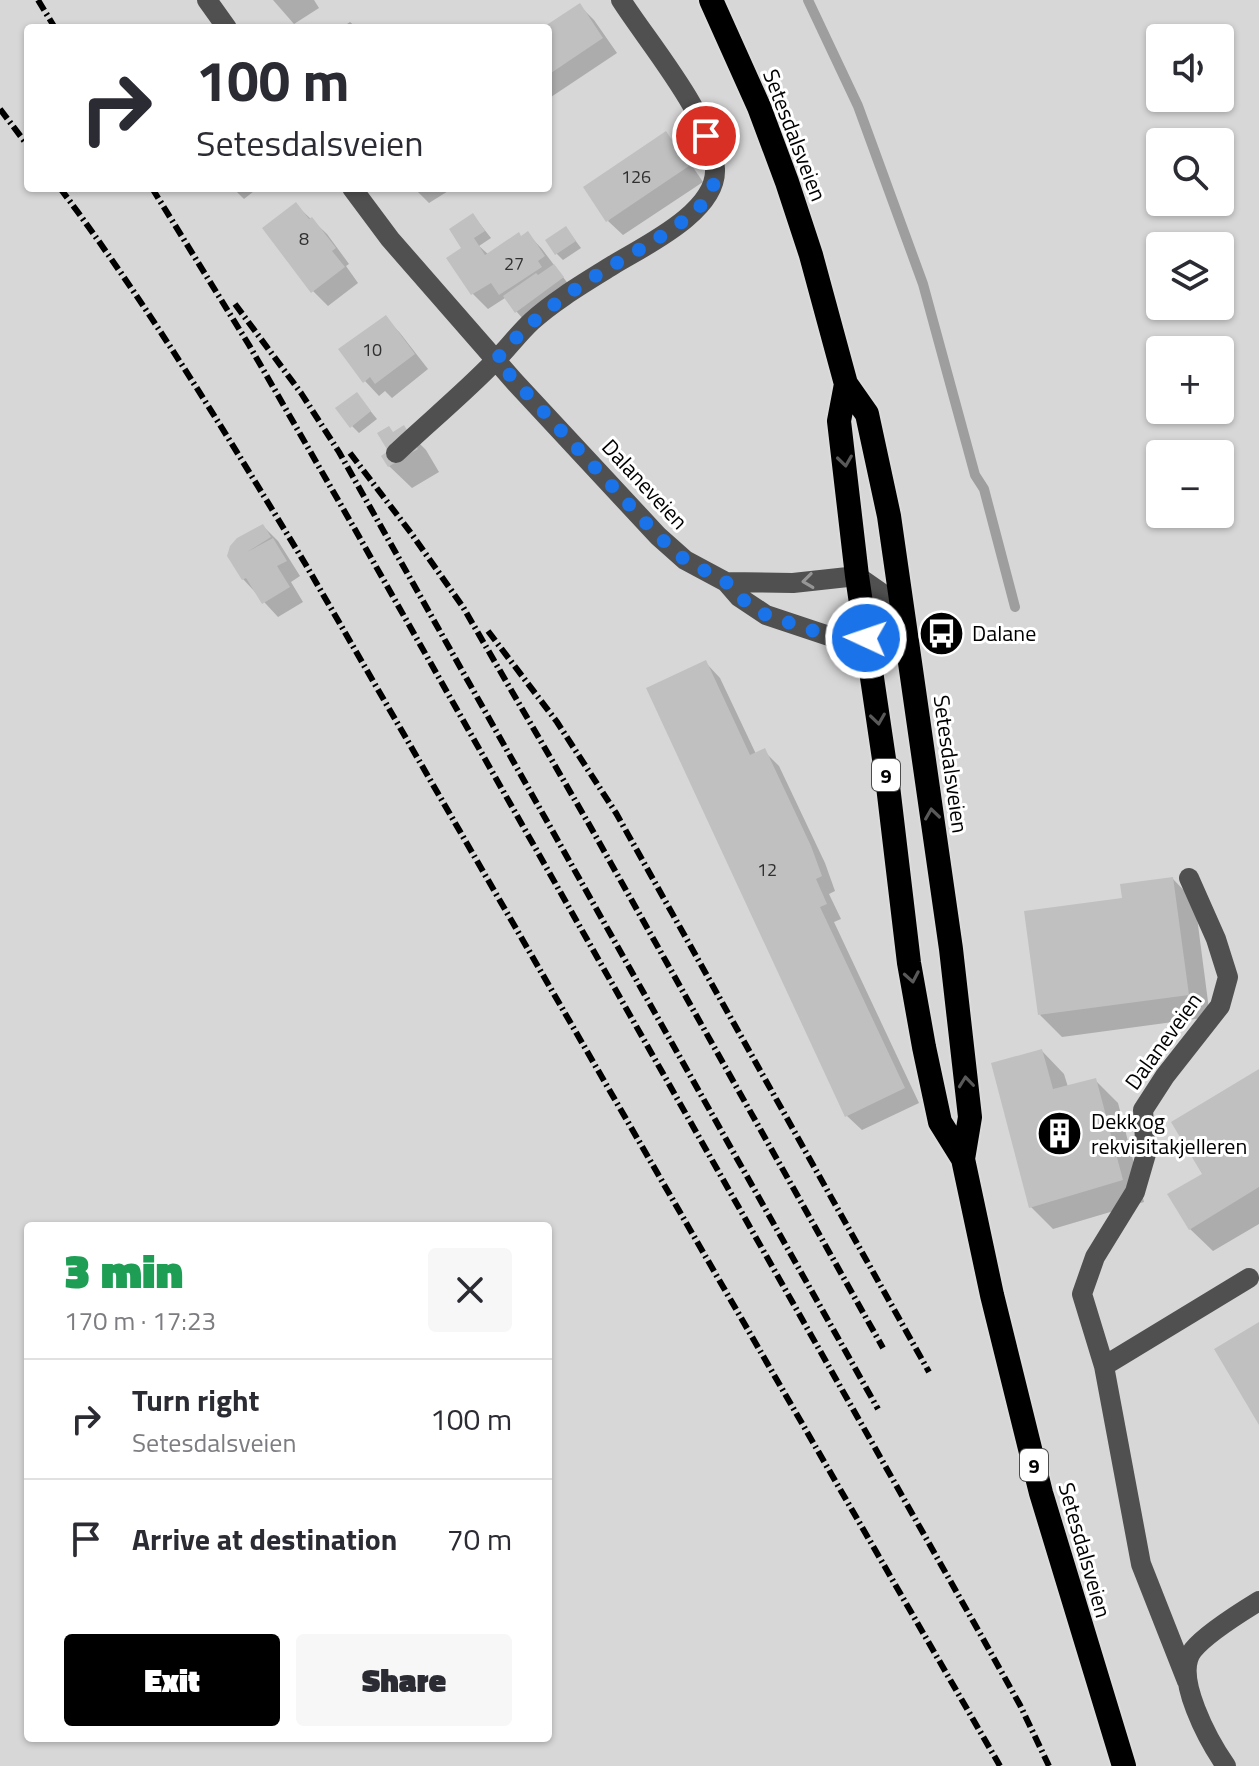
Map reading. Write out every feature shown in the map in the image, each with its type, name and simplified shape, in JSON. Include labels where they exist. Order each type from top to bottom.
[{"type":"highway","name":"Setesdalsveien","points":[[711,0],[759,107],[787,182],[811,255],[846,384],[867,414],[889,516],[951,949],[970,1117],[963,1159]]},
{"type":"highway","name":"Setesdalsveien","points":[[846,384],[839,421],[857,576],[909,963],[924,1047],[940,1122],[963,1159],[992,1295],[1041,1493],[1124,1766]]},
{"type":"street","points":[[207,0],[224,24]]},
{"type":"street","points":[[396,453],[496,360],[534,319],[649,244],[695,210],[709,195],[716,173],[713,151],[700,121],[679,84],[621,0]]},
{"type":"street","name":"Dalaneveien","points":[[355,192],[390,239],[496,360],[658,536],[685,560],[726,582],[739,597],[766,615],[835,638],[866,638]]},
{"type":"street","points":[[857,576],[903,608],[866,638]]},
{"type":"street","name":"Dalaneveien","points":[[726,582],[793,583],[857,576]]},
{"type":"street","name":"Dalaneveien","points":[[1189,878],[1216,939],[1228,977],[1220,1006],[1165,1076],[1143,1110],[1146,1154],[1135,1192],[1095,1257],[1082,1294],[1104,1366],[1141,1564],[1210,1743],[1226,1766]]},
{"type":"street","points":[[1104,1366],[1249,1278]]},
{"type":"street","points":[[1187,1681],[1186,1662],[1193,1649],[1259,1601]]},
{"type":"shaded area","points":[[0,0],[1259,0],[1259,1766],[0,1766]]},
{"type":"building","points":[[580,3],[603,38],[552,72],[552,24],[548,24]]},
{"type":"building","points":[[666,131],[689,166],[606,222],[583,187]]},
{"type":"building","points":[[296,202],[336,248],[332,251],[345,267],[311,293],[262,228]]},
{"type":"building","points":[[473,213],[485,231],[474,238],[485,255],[519,232],[521,236],[528,231],[545,256],[538,261],[542,267],[499,295],[491,283],[471,295],[446,258],[461,248],[449,229]]},
{"type":"building","points":[[566,226],[576,241],[555,255],[545,240]]},
{"type":"building","points":[[554,264],[564,277],[515,313],[503,296]]},
{"type":"building","points":[[386,315],[415,354],[375,384],[370,377],[363,383],[338,349]]},
{"type":"building","points":[[357,392],[371,411],[350,428],[335,408]]},
{"type":"building","points":[[404,425],[418,449],[388,467],[381,456],[388,451],[377,433],[389,426],[393,432]]},
{"type":"building","points":[[263,524],[271,537],[247,552],[273,538],[287,561],[277,566],[290,587],[262,604],[227,556],[237,538]]},
{"type":"building","points":[[706,660],[750,755],[765,748],[811,846],[822,876],[816,879],[827,904],[820,907],[905,1088],[845,1117],[646,688]]},
{"type":"building","points":[[1173,877],[1189,995],[1038,1015],[1024,911],[1122,898],[1120,884]]},
{"type":"building","name":"Dekk og rekvisitakjelleren","points":[[1042,1049],[1053,1089],[1096,1078],[1123,1180],[1029,1208],[991,1063]]},
{"type":"building","points":[[1259,1069],[1259,1187],[1189,1230],[1167,1194],[1202,1174],[1171,1122]]},
{"type":"building","points":[[1259,1322],[1259,1425],[1214,1349]]},
{"type":"waterway","points":[[808,0],[858,106],[923,284],[975,475],[984,489],[1015,607]]},
{"type":"railway","points":[[38,0],[53,24]]},
{"type":"railway","points":[[0,109],[24,141]]},
{"type":"railway","points":[[63,192],[157,326],[306,565],[1000,1766]]},
{"type":"railway","points":[[154,192],[249,345],[357,533],[982,1637],[1049,1766]]},
{"type":"railway","points":[[235,304],[301,393],[339,452],[878,1409]]},
{"type":"railway","points":[[350,453],[463,607],[590,826],[883,1348]]},
{"type":"railway","points":[[488,631],[557,722],[616,813],[929,1372]]},
{"type":"place","name":"Dalane","points":[[941,633]]},
{"type":"place","name":"Dekk og rekvisitakjelleren","points":[[1060,1134]]},
{"type":"route","points":[[706,136],[713,151],[716,173],[709,195],[695,210],[534,319],[496,360],[550,422],[658,536],[685,560],[726,582],[739,597],[766,615],[835,638],[866,638]]}]
